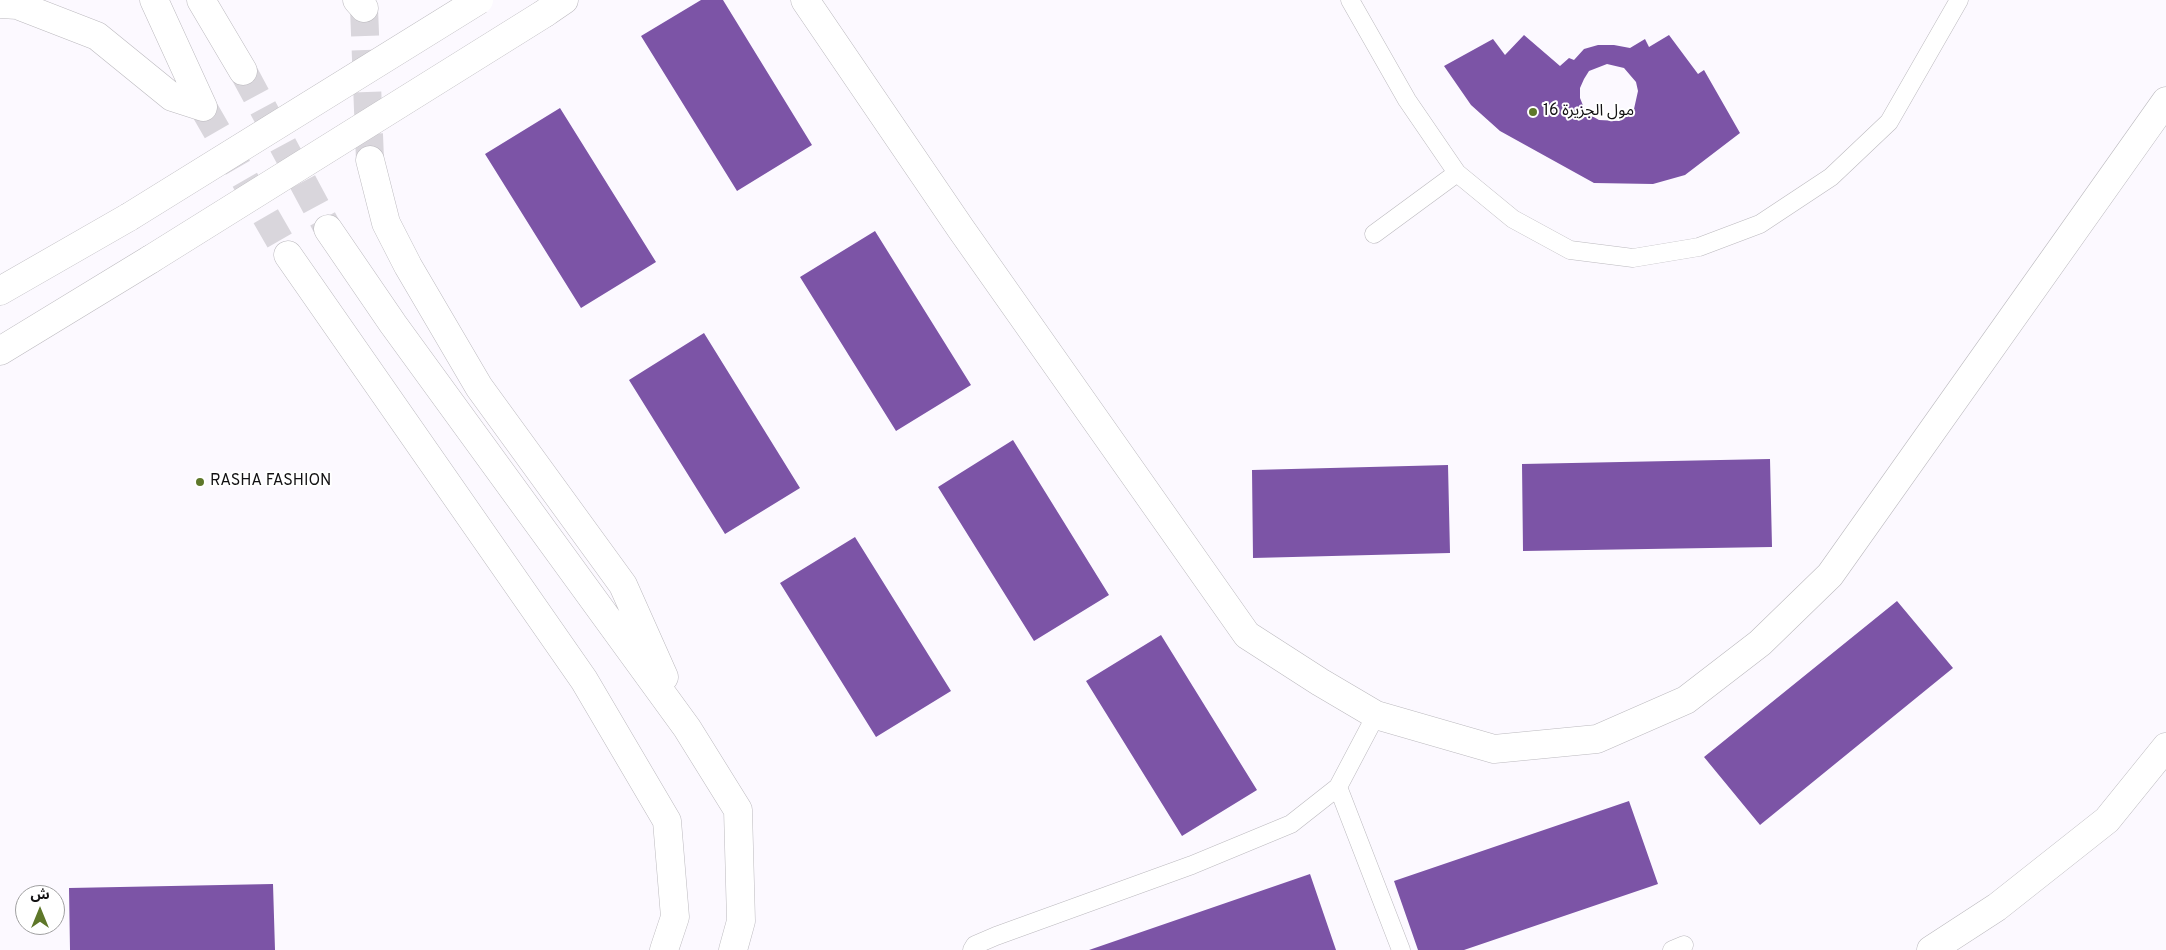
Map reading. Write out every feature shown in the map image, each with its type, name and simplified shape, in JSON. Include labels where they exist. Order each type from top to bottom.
[{"type":"street","points":[[0,4],[16,5],[97,36],[172,97],[204,106],[154,0]]},
{"type":"street","points":[[201,0],[244,71]]},
{"type":"street","points":[[0,291],[129,217],[479,0]]},
{"type":"street","points":[[805,0],[967,237],[1247,635],[1376,715],[1494,749],[1597,739],[1686,700],[1760,643],[1830,574],[2166,101]]},
{"type":"street","points":[[0,351],[151,259],[555,6]]},
{"type":"street","points":[[370,160],[386,223],[408,266],[479,387],[623,585],[687,728]]},
{"type":"street","points":[[328,229],[398,332],[687,728],[738,810],[741,922],[733,950]]},
{"type":"street","points":[[288,255],[584,680],[667,821],[676,917],[664,950]]},
{"type":"street","points":[[1931,950],[1997,907],[2107,820],[2166,747]]},
{"type":"lane","points":[[1350,0],[1407,100],[1457,173],[1513,219],[1570,250],[1633,258],[1699,247],[1760,224],[1831,176],[1889,122],[1959,0]]},
{"type":"lane","points":[[1374,234],[1457,173]]},
{"type":"lane","points":[[972,950],[975,945],[996,936],[1192,865],[1291,824],[1338,787],[1376,715]]},
{"type":"lane","points":[[1338,787],[1401,950]]},
{"type":"building","points":[[701,0],[723,0],[812,145],[737,191],[641,36]]},
{"type":"building","name":"مول الجزيرة 16","points":[[1524,35],[1560,66],[1569,58],[1574,60],[1584,49],[1598,45],[1630,48],[1645,39],[1649,47],[1669,35],[1698,74],[1704,70],[1740,133],[1685,175],[1653,184],[1594,183],[1500,131],[1471,105],[1444,66],[1493,39],[1505,55]],"holes":[[[1607,64],[1624,68],[1636,82],[1638,91],[1634,109],[1619,121],[1599,120],[1590,115],[1584,108],[1580,98],[1580,88],[1589,71]]]},
{"type":"building","points":[[560,108],[656,262],[581,308],[485,154]]},
{"type":"building","points":[[875,231],[971,385],[896,431],[800,277]]},
{"type":"building","points":[[704,333],[800,488],[725,534],[629,380]]},
{"type":"building","points":[[1013,440],[1109,595],[1034,641],[938,487]]},
{"type":"building","points":[[1770,459],[1772,547],[1523,551],[1522,464]]},
{"type":"building","points":[[1448,465],[1450,553],[1253,558],[1252,470]]},
{"type":"building","points":[[855,537],[951,691],[876,737],[780,583]]},
{"type":"building","points":[[1897,601],[1953,668],[1760,825],[1704,757]]},
{"type":"building","points":[[1161,635],[1257,790],[1182,836],[1086,681]]},
{"type":"building","points":[[1629,801],[1658,884],[1464,950],[1418,950],[1394,881]]},
{"type":"building","points":[[1310,874],[1336,950],[1089,950]]},
{"type":"building","points":[[273,884],[275,950],[70,950],[69,888]]},
{"type":"tunnel","points":[[364,8],[370,160]]},
{"type":"tunnel","points":[[243,71],[328,229]]},
{"type":"tunnel","points":[[203,107],[288,255]]},
{"type":"place","name":"مول الجزيرة 16","points":[[1533,112]]},
{"type":"place","name":"RASHA FASHION","points":[[200,482]]}]
